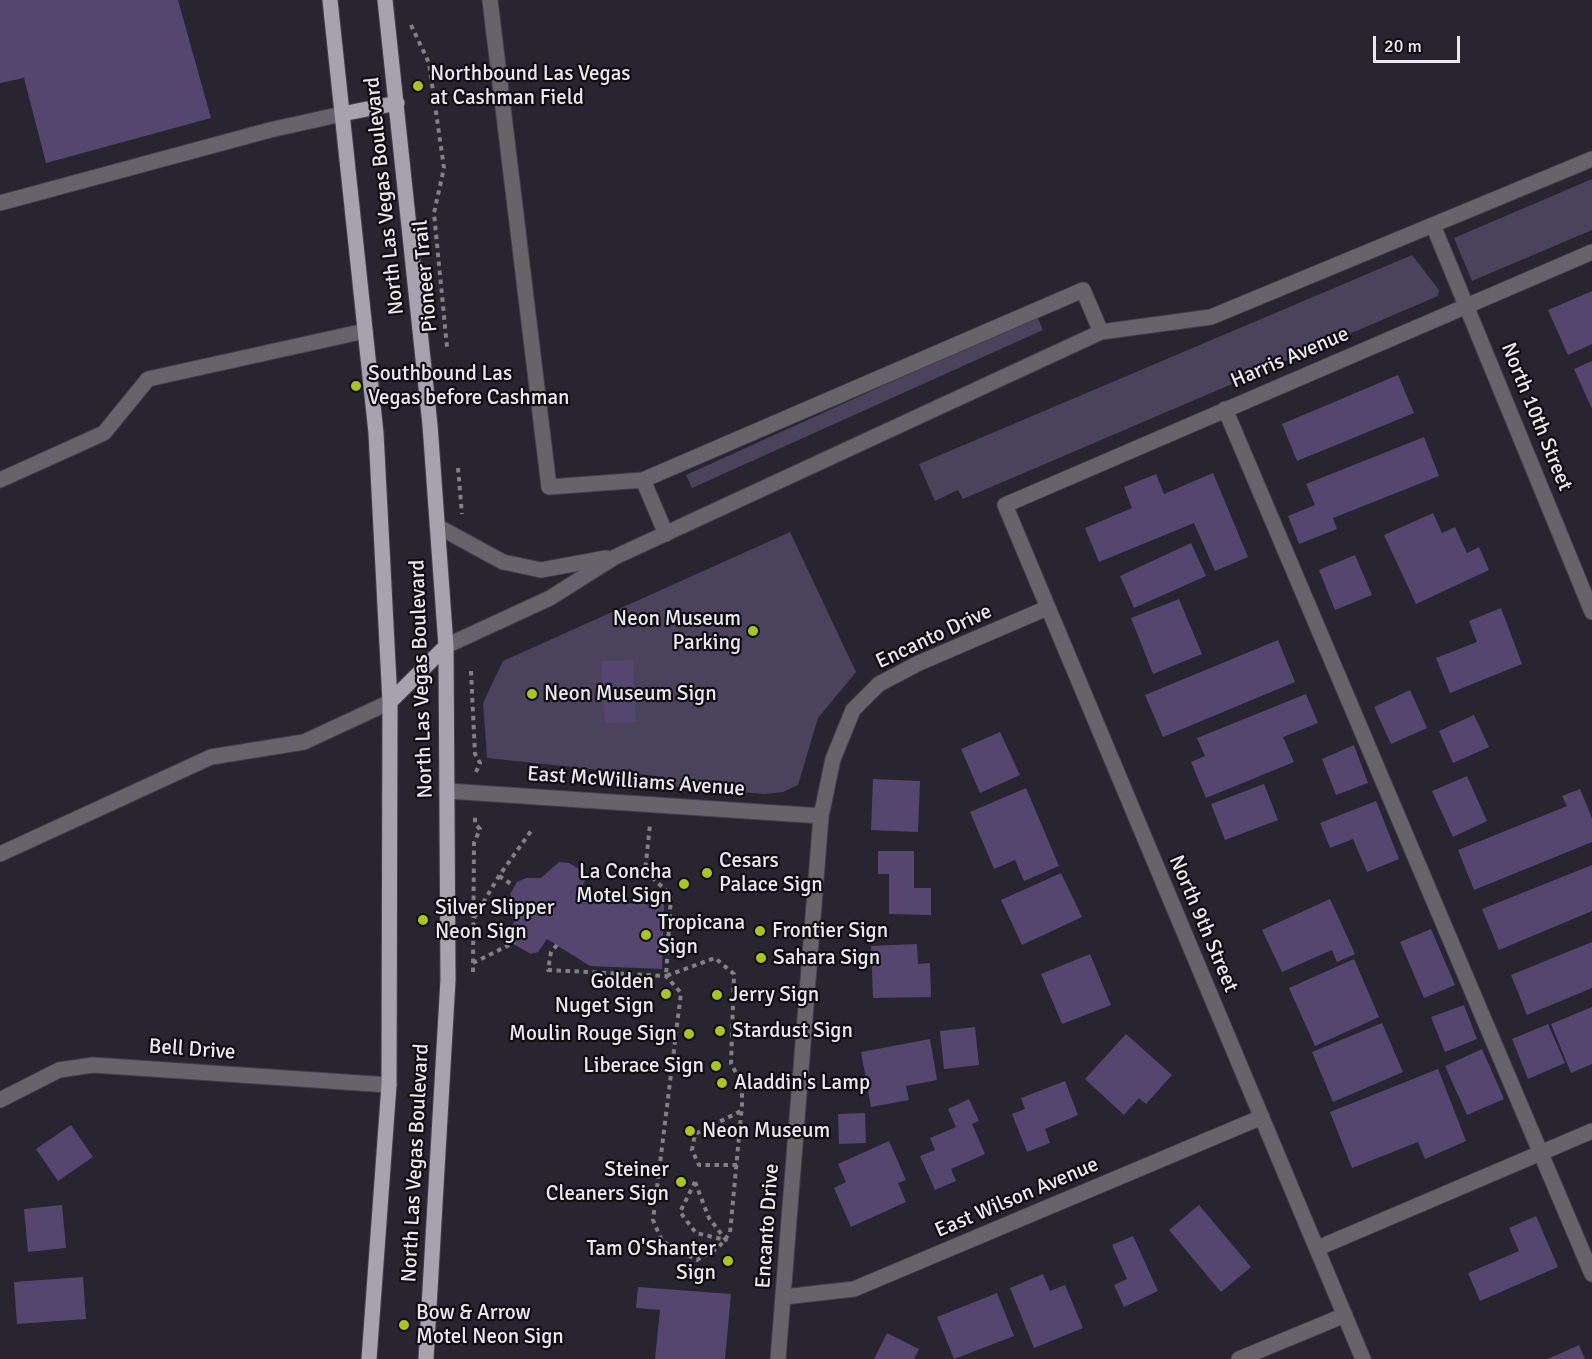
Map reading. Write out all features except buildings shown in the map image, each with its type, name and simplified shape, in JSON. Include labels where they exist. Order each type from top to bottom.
[{"type":"main road","name":"North Las Vegas Boulevard","points":[[330,0],[376,433],[390,702],[388,1085],[369,1359]]},
{"type":"main road","name":"North Las Vegas Boulevard","points":[[384,0],[430,425],[446,646],[448,980],[426,1359]]},
{"type":"main road","points":[[342,114],[397,104]]},
{"type":"main road","points":[[390,702],[446,646]]},
{"type":"street","points":[[490,0],[549,487],[643,480],[1083,290],[1101,332]]},
{"type":"street","points":[[0,203],[270,130],[342,114]]},
{"type":"street","points":[[446,646],[550,598],[615,557],[1101,332],[1211,317],[1592,159]]},
{"type":"street","name":"North 10th Street","points":[[1433,225],[1592,612]]},
{"type":"street","name":"Harris Avenue","points":[[1005,505],[1592,252]]},
{"type":"street","points":[[0,480],[104,434],[148,379],[365,331]]},
{"type":"street","points":[[1225,409],[1592,1274]]},
{"type":"street","points":[[643,480],[666,534]]},
{"type":"street","name":"North 9th Street","points":[[1005,505],[1363,1359]]},
{"type":"street","points":[[437,526],[503,562],[541,570],[615,557]]},
{"type":"street","name":"Encanto Drive","points":[[778,1359],[821,816],[832,759],[853,710],[879,684],[919,663],[1047,608]]},
{"type":"street","points":[[0,854],[211,757],[304,742],[390,702]]},
{"type":"street","name":"East McWilliams Avenue","points":[[448,791],[821,816]]},
{"type":"street","name":"Bell Drive","points":[[0,1100],[59,1070],[93,1065],[388,1085]]},
{"type":"street","name":"East Wilson Avenue","points":[[784,1297],[854,1289],[1262,1117]]},
{"type":"street","points":[[1318,1248],[1592,1131]]},
{"type":"street","points":[[1239,1359],[1345,1315]]},
{"type":"path","name":"Pioneer Trail","points":[[411,17],[411,25],[429,63],[444,168],[434,213],[447,354]]},
{"type":"path","points":[[457,459],[463,518]]},
{"type":"path","points":[[471,677],[475,754],[480,763]]},
{"type":"path","points":[[557,945],[551,952],[548,970],[666,976],[715,958],[734,975],[731,1063],[742,1085],[742,1111],[730,1233],[718,1248],[697,1260],[662,1241],[653,1220],[681,993],[666,976],[671,895],[645,871],[651,803]]},
{"type":"path","points":[[473,973],[474,843],[480,830]]},
{"type":"path","points":[[474,918],[499,876],[531,831]]},
{"type":"path","points":[[499,876],[514,886]]},
{"type":"path","points":[[473,963],[515,942]]},
{"type":"path","points":[[736,1165],[699,1164],[692,1150],[695,1134],[742,1111]]},
{"type":"path","points":[[695,1182],[709,1218],[726,1239],[696,1233],[680,1212],[695,1182]]},
{"type":"shaded area","points":[[1592,179],[1592,230],[1472,281],[1454,238]]},
{"type":"shaded area","points":[[1412,255],[1439,290],[1438,296],[963,499],[958,490],[935,501],[919,464]]},
{"type":"shaded area","points":[[1037,316],[1043,330],[692,488],[686,475]]},
{"type":"shaded area","points":[[790,532],[856,672],[818,718],[798,785],[783,792],[765,794],[654,785],[656,776],[487,758],[483,703],[503,661]]},
{"type":"place","name":"Northbound Las Vegas at Cashman Field","points":[[418,86]]},
{"type":"place","name":"Southbound Las Vegas before Cashman","points":[[356,386]]},
{"type":"place","name":"Neon Museum Parking","points":[[753,631]]},
{"type":"place","name":"Neon Museum Sign","points":[[532,694]]},
{"type":"place","name":"Cesars Palace Sign","points":[[707,873]]},
{"type":"place","name":"La Concha Motel Sign","points":[[684,884]]},
{"type":"place","name":"Silver Slipper Neon Sign","points":[[423,920]]},
{"type":"place","name":"Frontier Sign","points":[[760,931]]},
{"type":"place","name":"Tropicana Sign","points":[[646,935]]},
{"type":"place","name":"Sahara Sign","points":[[761,958]]},
{"type":"place","name":"Golden Nuget Sign","points":[[666,994]]},
{"type":"place","name":"Jerry Sign","points":[[717,995]]},
{"type":"place","name":"Stardust Sign","points":[[720,1031]]},
{"type":"place","name":"Moulin Rouge Sign","points":[[689,1034]]},
{"type":"place","name":"Liberace Sign","points":[[716,1066]]},
{"type":"place","name":"Aladdin's Lamp","points":[[722,1083]]},
{"type":"place","name":"Neon Museum","points":[[690,1131]]},
{"type":"place","name":"Steiner Cleaners Sign","points":[[681,1182]]},
{"type":"place","name":"Tam O'Shanter Sign","points":[[728,1261]]},
{"type":"place","name":"Bow & Arrow Motel Neon Sign","points":[[404,1325]]}]
